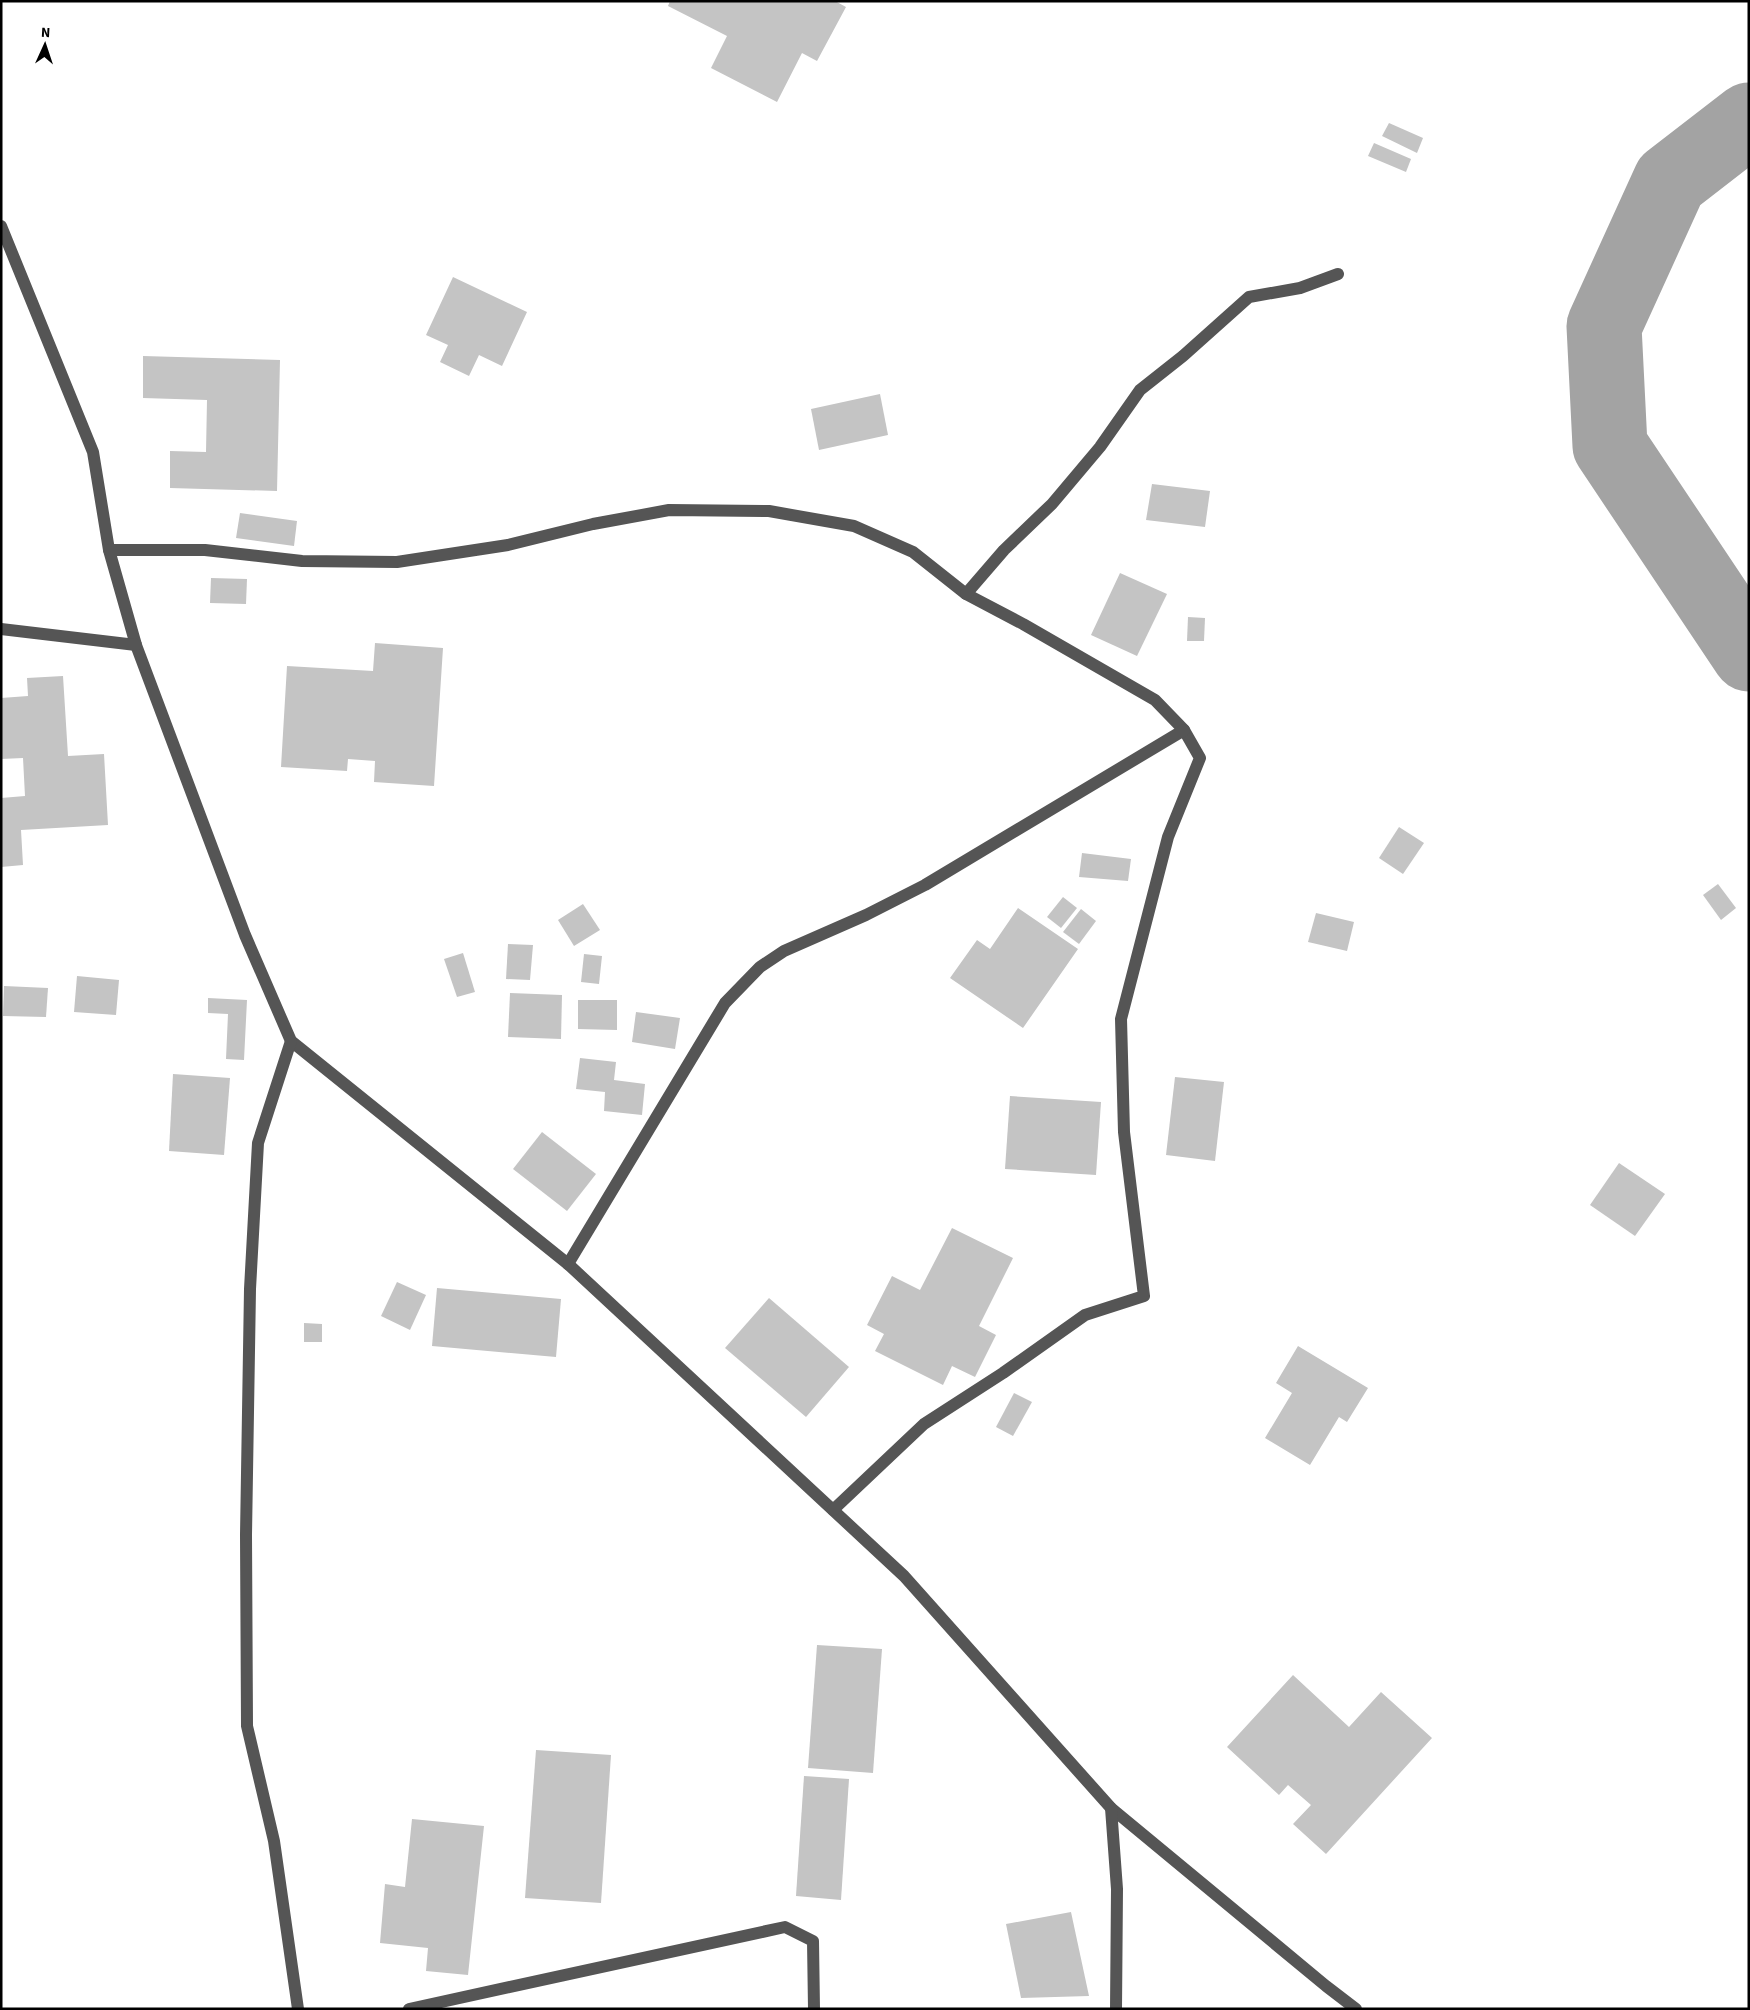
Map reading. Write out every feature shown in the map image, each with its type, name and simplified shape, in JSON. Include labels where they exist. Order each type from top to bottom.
[{"type":"street","points":[[1,226],[93,452],[109,550],[136,645],[245,935],[291,1041],[568,1264],[904,1576],[1111,1808],[1356,2009]]},
{"type":"street","points":[[966,594],[1004,550],[1058,497],[1100,447],[1140,390],[1183,356],[1249,297],[1300,288],[1338,274]]},
{"type":"street","points":[[109,550],[205,550],[302,561],[397,562],[508,545],[592,524],[669,510],[769,511],[854,526],[913,552],[966,594],[1023,624],[1154,700],[1184,730],[1200,758],[1168,837],[1121,1019],[1124,1132],[1144,1296],[1084,1315],[1003,1373],[924,1424],[833,1510]]},
{"type":"street","points":[[1,629],[136,645]]},
{"type":"street","points":[[568,1264],[725,1003],[760,967],[784,951],[866,915],[925,885],[1184,730]]},
{"type":"street","points":[[291,1041],[258,1143],[250,1289],[246,1535],[247,1726],[274,1841],[298,2009]]},
{"type":"street","points":[[1111,1808],[1116,1889],[1116,2009]]},
{"type":"street","points":[[409,2009],[785,1927],[813,1941],[814,2009]]},
{"type":"building","points":[[670,1],[835,1],[846,7],[817,61],[802,53],[777,102],[711,68],[727,36],[668,6]]},
{"type":"building","points":[[1389,123],[1423,138],[1417,153],[1382,136]]},
{"type":"building","points":[[1374,143],[1411,159],[1406,172],[1368,156]]},
{"type":"building","points":[[453,277],[527,312],[502,366],[479,355],[469,376],[440,362],[448,345],[426,335]]},
{"type":"building","points":[[143,356],[280,360],[277,491],[170,488],[170,451],[206,452],[207,400],[143,398]]},
{"type":"building","points":[[880,394],[888,435],[819,450],[811,409]]},
{"type":"building","points":[[1152,484],[1210,491],[1205,527],[1146,520]]},
{"type":"building","points":[[240,513],[297,521],[294,546],[236,538]]},
{"type":"building","points":[[1120,573],[1167,594],[1137,656],[1091,635]]},
{"type":"building","points":[[211,578],[247,579],[246,604],[210,603]]},
{"type":"building","points":[[1188,617],[1205,618],[1204,641],[1187,641]]},
{"type":"building","points":[[375,643],[443,648],[434,786],[374,782],[375,761],[348,759],[347,771],[281,767],[287,666],[373,671]]},
{"type":"building","points":[[63,676],[68,756],[104,754],[108,825],[21,830],[23,865],[1,867],[1,798],[25,796],[23,758],[1,759],[1,698],[28,696],[27,678]]},
{"type":"building","points":[[1399,827],[1424,843],[1403,874],[1379,858]]},
{"type":"building","points":[[1082,853],[1131,859],[1128,881],[1079,877]]},
{"type":"building","points":[[1718,884],[1736,908],[1721,920],[1703,895]]},
{"type":"building","points":[[1063,897],[1077,908],[1061,928],[1047,917]]},
{"type":"building","points":[[583,904],[600,930],[574,946],[558,920]]},
{"type":"building","points":[[1018,908],[1078,949],[1023,1028],[950,978],[977,940],[990,949]]},
{"type":"building","points":[[1081,909],[1096,921],[1079,944],[1063,932]]},
{"type":"building","points":[[1316,913],[1354,922],[1347,951],[1308,942]]},
{"type":"building","points":[[508,944],[533,945],[530,980],[506,979]]},
{"type":"building","points":[[463,953],[475,992],[457,997],[444,959]]},
{"type":"building","points":[[584,954],[602,956],[599,984],[581,982]]},
{"type":"building","points":[[77,976],[119,980],[116,1015],[74,1012]]},
{"type":"building","points":[[4,986],[48,988],[46,1017],[3,1016]]},
{"type":"building","points":[[510,993],[562,995],[561,1039],[508,1037]]},
{"type":"building","points":[[208,998],[247,1000],[244,1060],[226,1059],[228,1014],[208,1013]]},
{"type":"building","points":[[578,1000],[617,1000],[617,1030],[578,1029]]},
{"type":"building","points":[[636,1012],[680,1018],[675,1049],[632,1042]]},
{"type":"building","points":[[580,1058],[616,1062],[614,1080],[645,1084],[642,1115],[604,1111],[605,1092],[576,1089]]},
{"type":"building","points":[[173,1074],[230,1078],[224,1155],[169,1151]]},
{"type":"building","points":[[1175,1077],[1224,1082],[1215,1161],[1166,1155]]},
{"type":"building","points":[[1010,1096],[1101,1102],[1096,1175],[1005,1169]]},
{"type":"building","points":[[542,1132],[596,1174],[567,1211],[513,1169]]},
{"type":"building","points":[[1619,1163],[1665,1194],[1635,1236],[1590,1205]]},
{"type":"building","points":[[952,1228],[1013,1258],[979,1326],[996,1335],[975,1377],[952,1366],[943,1385],[875,1351],[884,1334],[867,1325],[892,1276],[920,1290]]},
{"type":"building","points":[[397,1282],[426,1295],[410,1330],[381,1316]]},
{"type":"building","points":[[437,1288],[561,1299],[556,1357],[432,1346]]},
{"type":"building","points":[[769,1298],[849,1367],[806,1417],[725,1348]]},
{"type":"building","points":[[304,1323],[322,1324],[322,1342],[304,1342]]},
{"type":"building","points":[[1298,1346],[1368,1388],[1347,1422],[1339,1417],[1310,1465],[1265,1438],[1292,1393],[1276,1383]]},
{"type":"building","points":[[1014,1393],[1032,1402],[1013,1436],[996,1427]]},
{"type":"building","points":[[817,1645],[882,1649],[873,1773],[808,1768]]},
{"type":"building","points":[[1293,1675],[1349,1727],[1381,1692],[1432,1738],[1326,1854],[1293,1824],[1311,1805],[1288,1785],[1279,1795],[1227,1747]]},
{"type":"building","points":[[536,1750],[611,1755],[601,1903],[525,1898]]},
{"type":"building","points":[[804,1776],[849,1779],[841,1900],[796,1896]]},
{"type":"building","points":[[412,1819],[484,1826],[468,1975],[426,1971],[428,1948],[380,1943],[385,1884],[405,1887]]},
{"type":"building","points":[[1071,1912],[1089,1996],[1021,1998],[1006,1924]]},
{"type":"waterway","points":[[1749,120],[1670,181],[1604,326],[1610,446],[1749,654]]}]
